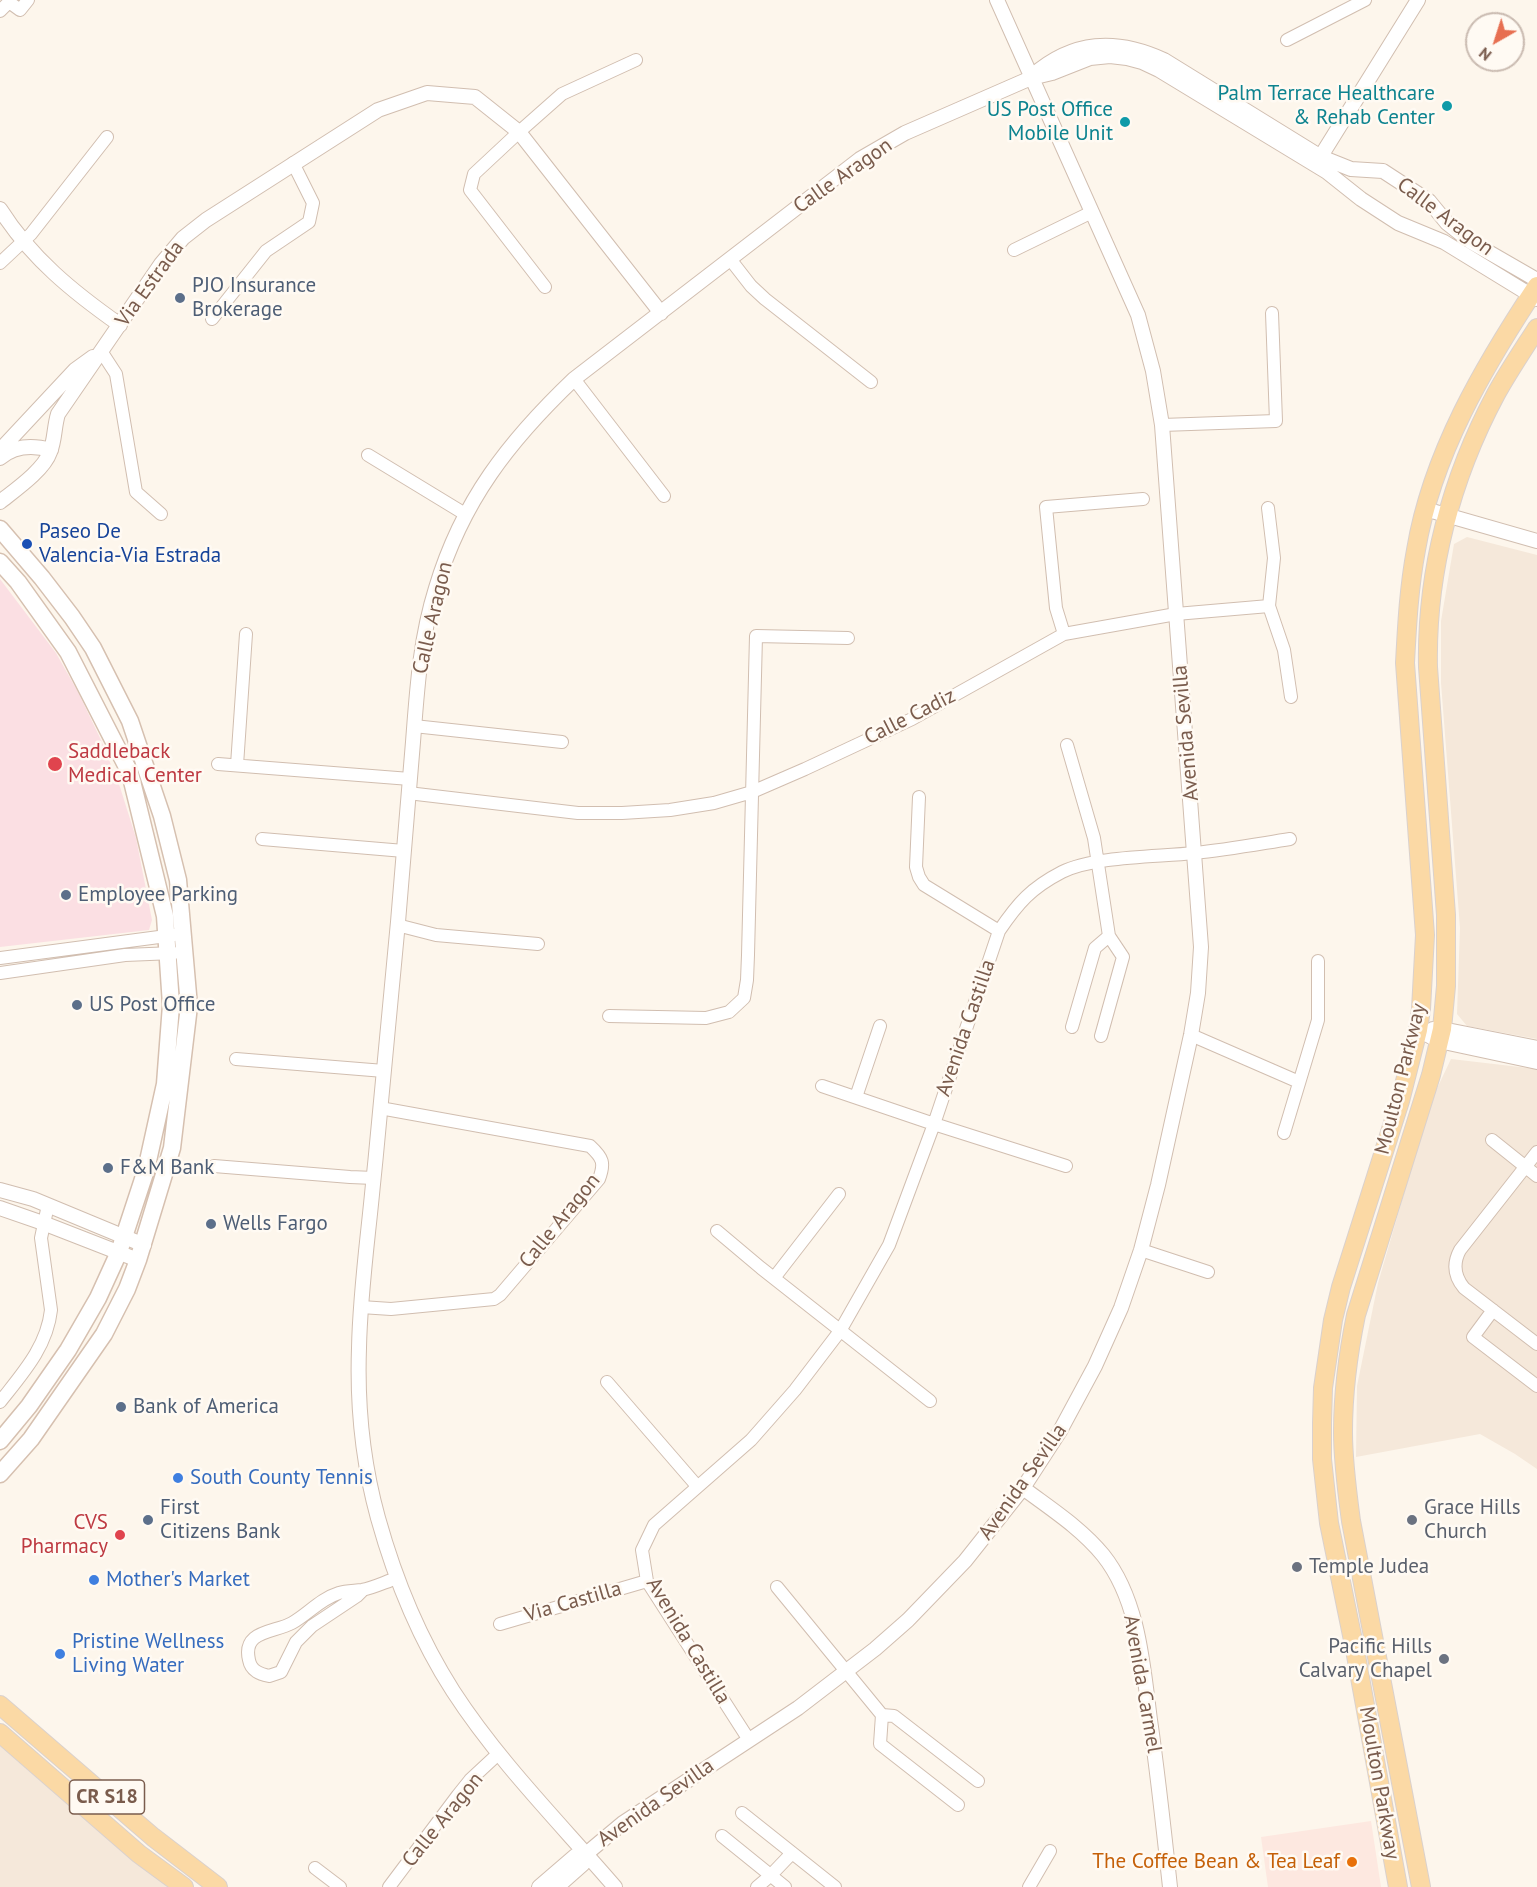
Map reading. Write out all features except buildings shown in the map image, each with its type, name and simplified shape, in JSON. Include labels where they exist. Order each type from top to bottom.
[{"type":"main road","name":"Moulton Parkway","points":[[1398,1887],[1325,1494],[1322,1459],[1323,1388],[1333,1320],[1341,1287],[1400,1101],[1418,1030],[1424,984],[1425,935],[1406,663],[1410,587],[1416,548],[1425,509],[1440,464],[1459,419],[1536,290]]},
{"type":"main road","name":"Moulton Parkway","points":[[1421,1887],[1351,1521],[1345,1472],[1344,1396],[1348,1355],[1356,1316],[1431,1075],[1440,1035],[1446,986],[1446,915],[1427,636],[1436,566],[1447,515],[1465,460],[1481,422],[1537,328]]},
{"type":"main road","points":[[0,528],[42,578],[93,648],[130,720],[149,773],[178,880],[176,953],[165,1084],[146,1170],[121,1244],[98,1298],[68,1350],[0,1441]]},
{"type":"main road","points":[[0,562],[18,582],[68,652],[130,773],[165,916],[175,935]]},
{"type":"main road","points":[[0,1474],[31,1439],[104,1334],[141,1252],[172,1148],[189,1006],[176,953]]},
{"type":"main road","points":[[1355,1650],[1374,1642]]},
{"type":"main road","name":"CR S18","points":[[0,1704],[153,1837],[218,1887]]},
{"type":"main road","name":"CR S18","points":[[0,1733],[140,1854],[184,1887]]},
{"type":"street","points":[[0,11],[9,2],[20,10],[28,0]]},
{"type":"street","name":"Avenida Sevilla","points":[[539,1887],[575,1856],[586,1854],[623,1823],[798,1708],[876,1649],[945,1583],[1023,1488],[1060,1431],[1095,1366],[1121,1308],[1141,1250],[1158,1185],[1191,1035],[1198,993],[1201,947],[1162,425],[1153,371],[1138,315],[997,0]]},
{"type":"street","points":[[1287,40],[1365,0]]},
{"type":"street","points":[[1318,161],[1418,0]]},
{"type":"street","name":"Calle Aragon","points":[[615,1887],[498,1754],[452,1689],[424,1641],[397,1578],[378,1516],[366,1460],[359,1392],[361,1307],[404,851],[420,652],[435,590],[448,551],[465,513],[488,475],[515,440],[543,408],[574,379],[860,159],[905,133],[1031,78],[1047,63],[1083,48],[1116,46],[1132,48],[1164,60],[1318,161],[1361,199],[1398,222],[1444,242],[1536,290]]},
{"type":"street","points":[[545,287],[470,190],[474,174],[562,94],[636,60]]},
{"type":"street","name":"Via Estrada","points":[[0,502],[44,462],[51,450],[58,414],[161,264],[183,238],[292,163],[378,110],[427,93],[475,97],[519,132],[661,313]]},
{"type":"street","points":[[0,263],[24,242],[106,137]]},
{"type":"street","name":"Calle Aragon","points":[[1318,161],[1351,169],[1383,171],[1429,201],[1447,223],[1536,290]]},
{"type":"street","points":[[212,319],[266,251],[309,222],[313,203],[292,163]]},
{"type":"street","points":[[0,209],[24,242],[60,280],[120,325]]},
{"type":"street","points":[[1014,250],[1092,212]]},
{"type":"street","points":[[730,259],[751,286],[765,299],[871,382]]},
{"type":"street","points":[[1162,425],[1275,421],[1272,313]]},
{"type":"street","points":[[101,351],[116,374],[136,492],[161,514]]},
{"type":"street","name":"Via Estrada","points":[[3,456],[4,446],[11,438],[75,370],[101,351]]},
{"type":"street","points":[[574,379],[664,496]]},
{"type":"street","points":[[3,456],[30,446],[51,450]]},
{"type":"street","points":[[368,455],[465,513]]},
{"type":"street","points":[[1064,634],[1056,608],[1046,507],[1143,499]]},
{"type":"street","points":[[1269,508],[1274,558],[1269,606],[1284,650],[1291,697]]},
{"type":"street","points":[[1425,509],[1537,541]]},
{"type":"street","points":[[1176,614],[1269,606]]},
{"type":"street","name":"Calle Cadiz","points":[[409,786],[578,813],[670,810],[714,803],[752,792],[912,718],[1064,634],[1176,614]]},
{"type":"street","points":[[237,765],[246,634]]},
{"type":"street","points":[[609,1016],[706,1018],[729,1012],[744,998],[748,955],[756,636],[848,638]]},
{"type":"street","points":[[414,726],[562,742]]},
{"type":"street","points":[[1067,745],[1094,838],[1109,936],[1123,957],[1101,1036]]},
{"type":"street","points":[[218,764],[409,786]]},
{"type":"street","name":"Avenida Castilla","points":[[919,797],[916,867],[919,877],[924,885],[999,931]]},
{"type":"street","points":[[262,839],[404,851]]},
{"type":"street","points":[[1195,853],[1290,839]]},
{"type":"street","name":"Avenida Castilla","points":[[749,1740],[647,1581],[642,1550],[654,1525],[752,1440],[795,1390],[840,1331],[889,1245],[934,1125],[999,931],[1016,906],[1034,888],[1064,871],[1097,862],[1195,853]]},
{"type":"street","points":[[397,925],[436,935],[538,944]]},
{"type":"street","points":[[0,958],[175,935]]},
{"type":"street","points":[[1072,1028],[1095,948],[1109,936]]},
{"type":"street","points":[[0,973],[125,955],[176,953]]},
{"type":"street","points":[[1284,1133],[1318,1020],[1318,961]]},
{"type":"street","points":[[856,1097],[879,1026]]},
{"type":"street","points":[[1418,1030],[1537,1062]]},
{"type":"street","points":[[1191,1035],[1299,1082]]},
{"type":"street","points":[[1440,1035],[1537,1048]]},
{"type":"street","points":[[236,1059],[384,1071]]},
{"type":"street","name":"Avenida Castilla","points":[[822,1086],[934,1125],[1066,1166]]},
{"type":"street","name":"Calle Aragon","points":[[361,1307],[391,1309],[494,1299],[599,1179],[603,1168],[600,1155],[590,1146],[380,1108]]},
{"type":"street","points":[[1492,1140],[1537,1176]]},
{"type":"street","points":[[1537,1152],[1466,1242],[1456,1260],[1456,1272],[1461,1284],[1537,1344]]},
{"type":"street","points":[[214,1166],[374,1178]]},
{"type":"street","points":[[0,1190],[48,1205],[121,1244],[141,1252]]},
{"type":"street","points":[[774,1278],[839,1194]]},
{"type":"street","points":[[0,1402],[41,1347],[50,1322],[51,1310],[41,1238],[48,1205]]},
{"type":"street","points":[[0,1208],[44,1223],[121,1244]]},
{"type":"street","points":[[717,1231],[930,1401]]},
{"type":"street","points":[[1141,1250],[1208,1272]]},
{"type":"street","points":[[1493,1310],[1473,1337],[1537,1386]]},
{"type":"street","points":[[607,1382],[697,1486]]},
{"type":"street","name":"Avenida Carmel","points":[[1023,1488],[1080,1532],[1104,1557],[1120,1583],[1131,1611],[1139,1639],[1170,1887]]},
{"type":"street","points":[[363,1590],[312,1626],[296,1642],[281,1672],[269,1676],[256,1672],[250,1666],[248,1650],[251,1642],[257,1636],[292,1623],[314,1606],[340,1593],[363,1590],[397,1578]]},
{"type":"street","name":"Via Castilla","points":[[500,1623],[647,1581]]},
{"type":"street","points":[[777,1587],[882,1715],[880,1744],[958,1805]]},
{"type":"street","points":[[882,1715],[894,1716],[978,1781]]},
{"type":"street","name":"Calle Aragon","points":[[389,1887],[470,1780],[498,1754]]},
{"type":"street","points":[[742,1813],[835,1887]]},
{"type":"street","points":[[722,1836],[784,1887]]},
{"type":"street","points":[[1029,1887],[1050,1851]]},
{"type":"street","points":[[757,1887],[792,1853]]},
{"type":"street","name":"Avenida Sevilla","points":[[556,1887],[583,1864],[586,1854]]},
{"type":"street","points":[[315,1868],[340,1887]]},
{"type":"shaded area","points":[[1467,537],[1537,555],[1537,1039],[1467,1026],[1457,1014],[1460,928],[1441,683],[1441,621],[1454,544]]},
{"type":"shaded area","name":"Saddleback Medical Center","points":[[0,579],[56,653],[101,740],[120,787],[136,838],[152,920],[149,930],[0,947]]},
{"type":"shaded area","points":[[1451,1059],[1537,1069],[1537,1469],[1480,1434],[1356,1457],[1357,1386],[1378,1283],[1431,1101]]},
{"type":"shaded area","points":[[0,1746],[136,1863],[168,1887],[0,1887]]},
{"type":"shaded area","points":[[1371,1821],[1381,1887],[1268,1887],[1261,1837]]},
{"type":"place","name":"Palm Terrace Healthcare & Rehab Center","points":[[1447,106]]},
{"type":"place","name":"US Post Office Mobile Unit","points":[[1125,122]]},
{"type":"place","name":"PJO Insurance Brokerage","points":[[180,298]]},
{"type":"place","name":"Paseo De Valencia-Via Estrada","points":[[27,544]]},
{"type":"place","name":"Saddleback Medical Center","points":[[55,764]]},
{"type":"place","name":"Employee Parking","points":[[66,895]]},
{"type":"place","name":"US Post Office","points":[[77,1005]]},
{"type":"place","name":"F&M Bank","points":[[108,1168]]},
{"type":"place","name":"Wells Fargo","points":[[211,1224]]},
{"type":"place","name":"Bank of America","points":[[121,1407]]},
{"type":"place","name":"South County Tennis","points":[[178,1478]]},
{"type":"place","name":"First Citizens Bank","points":[[148,1520]]},
{"type":"place","name":"Grace Hills Church","points":[[1412,1520]]},
{"type":"place","name":"CVS Pharmacy","points":[[120,1535]]},
{"type":"place","name":"Temple Judea","points":[[1297,1567]]},
{"type":"place","name":"Mother's Market","points":[[94,1580]]},
{"type":"place","name":"Pristine Wellness Living Water","points":[[60,1654]]},
{"type":"place","name":"Pacific Hills Calvary Chapel","points":[[1444,1659]]},
{"type":"place","name":"The Coffee Bean & Tea Leaf","points":[[1352,1862]]}]
